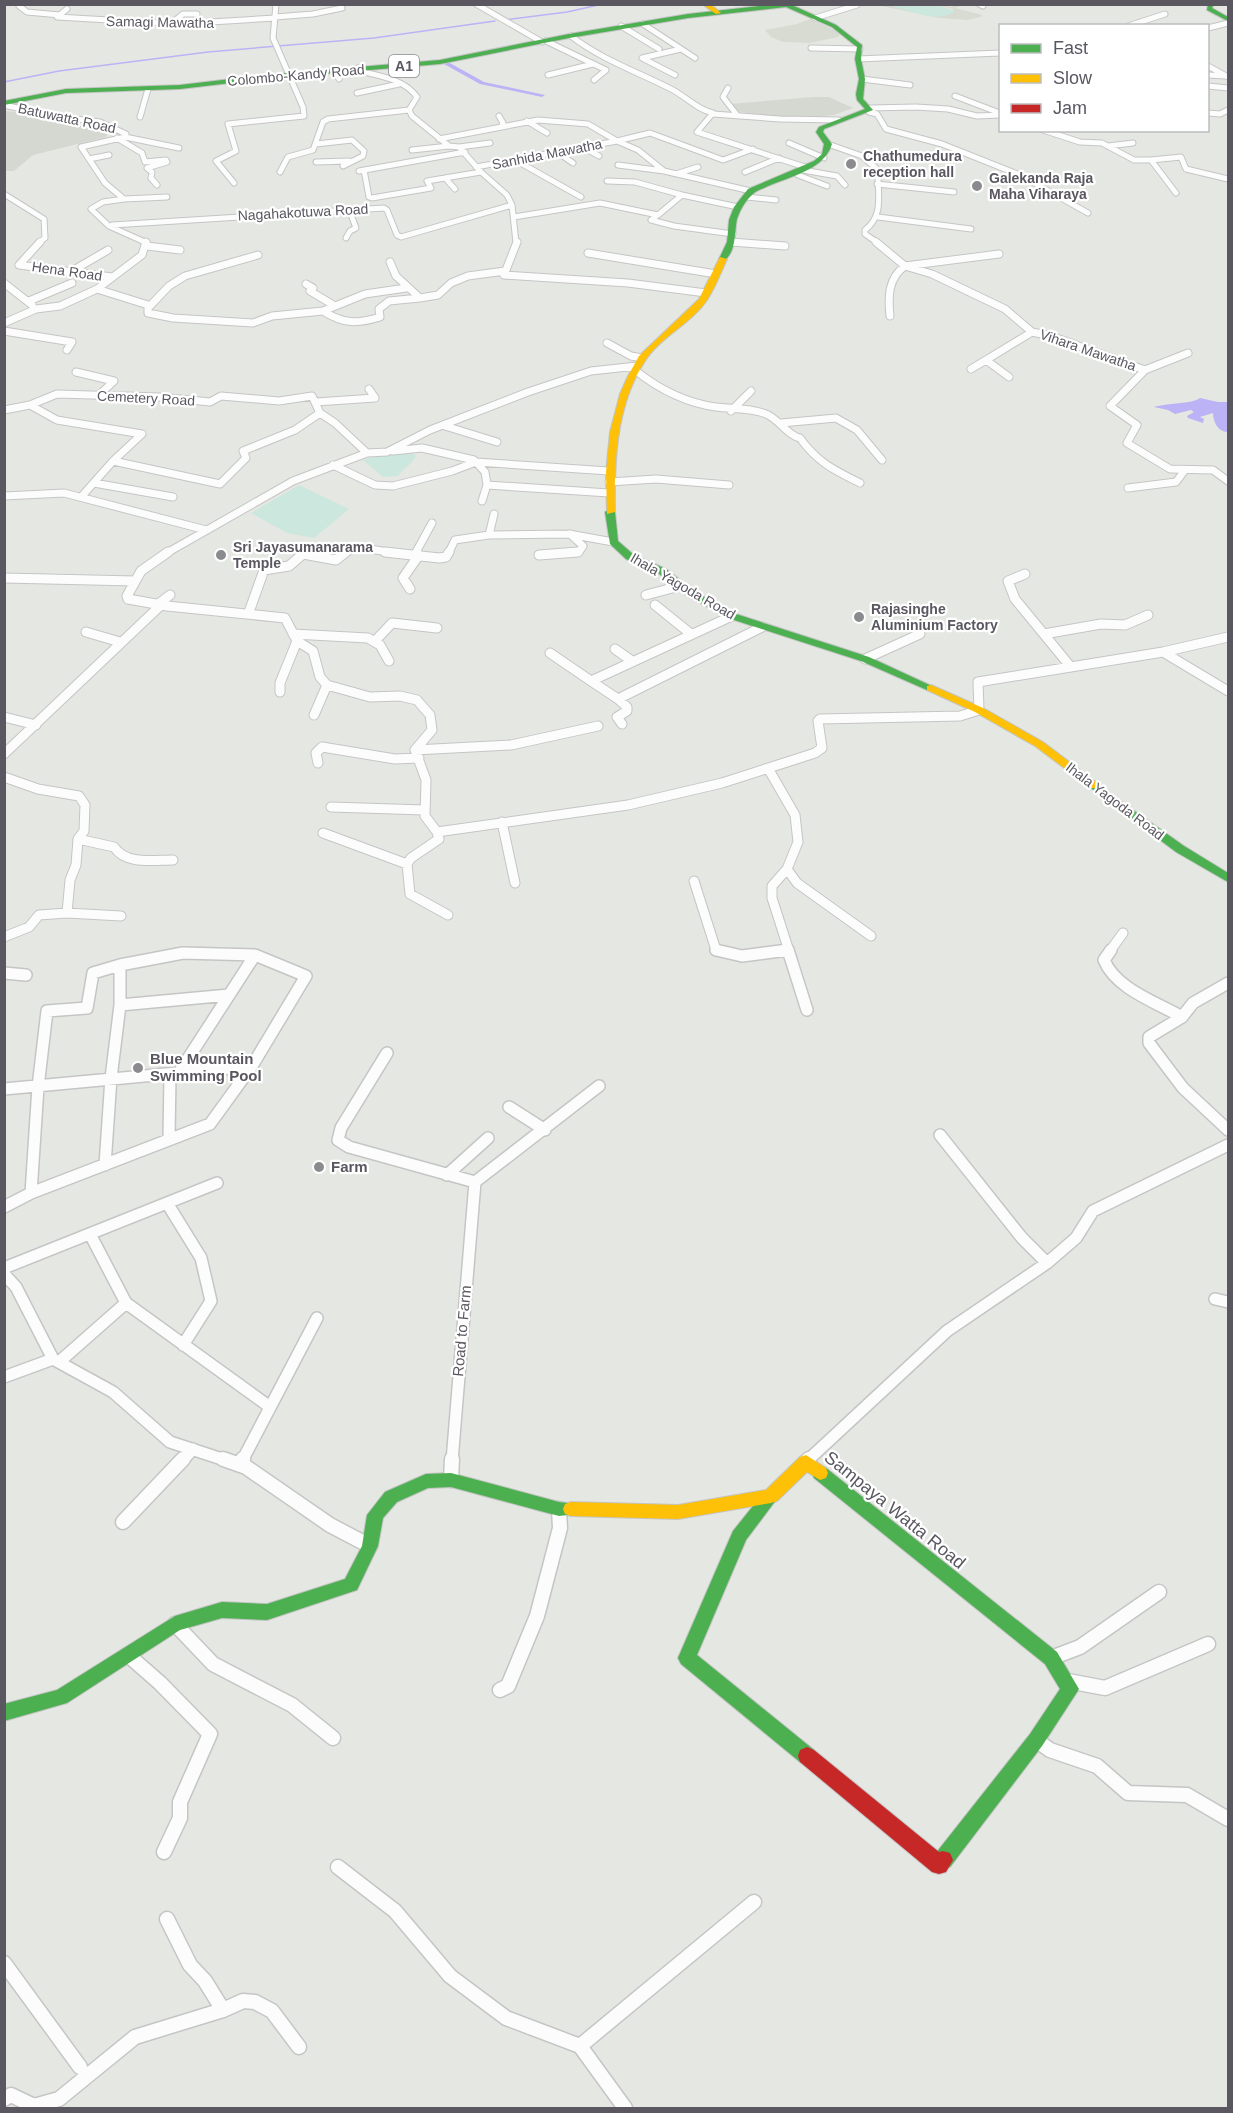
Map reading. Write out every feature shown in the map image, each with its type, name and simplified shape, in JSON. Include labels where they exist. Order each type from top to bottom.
[{"type":"main road","points":[[1210,4],[1209,9],[1212,12],[1228,20]]},
{"type":"main road","name":"Colombo-Kandy Road","points":[[543,41],[713,10],[790,5]]},
{"type":"main road","points":[[613,542],[610,531],[609,482],[617,411],[638,365],[703,300],[732,238],[733,220],[745,198],[802,171],[826,151],[819,132],[821,128],[869,110],[860,100],[859,94],[862,79],[860,46],[847,34],[790,5]]},
{"type":"main road","name":"Colombo-Kandy Road","points":[[4,103],[57,90],[173,86],[466,57],[713,10]]},
{"type":"main road","name":"Colombo-Kandy Road","points":[[4,103],[57,92],[148,89],[289,74],[336,75],[358,69]]},
{"type":"main road","name":"Ihala Yagoda Road","points":[[613,542],[630,557],[662,571],[680,586],[732,616],[865,659],[979,710],[1039,744],[1180,849],[1228,878]]},
{"type":"main road","name":"Sampaya Watta Road","points":[[1036,1740],[939,1865],[687,1658],[739,1536],[771,1496],[806,1462],[1052,1658],[1068,1681]]},
{"type":"main road","points":[[4,1713],[61,1697],[175,1624],[222,1610],[267,1612],[351,1585],[370,1546],[375,1515],[391,1497],[426,1481],[452,1480],[559,1509],[678,1512],[771,1496]]},
{"type":"main road","points":[[1036,1740],[1070,1689],[1068,1681]]},
{"type":"street","points":[[234,183],[216,161],[236,152],[228,124],[304,116],[303,107],[273,38],[276,4]]},
{"type":"street","points":[[476,4],[543,41],[606,70],[594,80]]},
{"type":"street","points":[[816,18],[857,5]]},
{"type":"street","name":"Samagi Mawatha","points":[[19,6],[27,12],[60,15],[57,16],[68,19],[197,25],[303,15],[342,8]]},
{"type":"street","points":[[60,15],[67,9]]},
{"type":"street","points":[[172,23],[183,14],[197,14]]},
{"type":"street","points":[[238,21],[241,14]]},
{"type":"street","points":[[1134,24],[1164,14]]},
{"type":"street","points":[[1209,28],[1228,20]]},
{"type":"street","points":[[643,24],[695,58]]},
{"type":"street","points":[[622,27],[659,49]]},
{"type":"street","points":[[571,36],[594,52],[670,88],[694,102],[704,112],[780,119],[838,120]]},
{"type":"street","points":[[811,48],[859,54],[999,53]]},
{"type":"street","points":[[675,75],[667,68],[656,67],[642,58],[681,49]]},
{"type":"street","points":[[548,75],[593,64]]},
{"type":"street","points":[[1209,66],[1227,76]]},
{"type":"street","points":[[358,69],[413,90],[417,97],[409,110]]},
{"type":"street","points":[[1209,75],[1227,76]]},
{"type":"street","points":[[862,79],[910,85]]},
{"type":"street","points":[[357,93],[400,84]]},
{"type":"street","points":[[1209,86],[1228,88]]},
{"type":"street","points":[[728,88],[723,97],[736,115]]},
{"type":"street","points":[[140,117],[148,89]]},
{"type":"street","points":[[955,96],[999,116]]},
{"type":"street","name":"Batuwatta Road","points":[[4,103],[51,116],[106,124],[119,128],[126,134],[125,137],[81,147],[89,159]]},
{"type":"street","points":[[869,110],[916,106],[948,109],[977,116],[999,116]]},
{"type":"street","points":[[1209,113],[1220,114],[1228,107]]},
{"type":"street","points":[[409,110],[419,123],[449,146]]},
{"type":"street","points":[[280,172],[288,158],[312,150],[323,122],[328,119],[409,110]]},
{"type":"street","points":[[869,110],[877,114],[886,129],[942,144],[1020,175],[1088,213]]},
{"type":"street","points":[[713,114],[697,132],[779,158],[827,186]]},
{"type":"street","points":[[499,116],[503,123],[501,127]]},
{"type":"street","points":[[439,139],[527,122],[588,124],[638,150],[664,171]]},
{"type":"street","points":[[527,122],[547,133]]},
{"type":"street","points":[[1049,132],[1080,142],[1102,143],[1134,160],[1181,157],[1186,169],[1228,179]]},
{"type":"street","name":"Sanhida Mawatha","points":[[445,178],[518,160],[651,133],[723,160],[753,149]]},
{"type":"street","points":[[125,137],[180,148]]},
{"type":"street","points":[[117,138],[142,153],[145,162],[166,160],[167,162],[147,168],[152,172],[151,178],[157,185]]},
{"type":"street","points":[[316,144],[352,140],[364,151],[363,156],[343,166]]},
{"type":"street","points":[[412,150],[490,143]]},
{"type":"street","points":[[789,143],[826,151]]},
{"type":"street","points":[[1108,146],[1133,143]]},
{"type":"street","points":[[459,147],[507,195],[512,205],[517,241],[504,275],[628,283],[706,293]]},
{"type":"street","points":[[583,147],[598,156]]},
{"type":"street","name":"Vihara Mawatha","points":[[826,151],[856,154],[875,165],[878,170],[880,207],[878,217],[872,226],[865,230],[865,234],[890,251],[905,266],[932,274],[996,304],[1021,321],[1032,332],[1051,336],[1145,370]]},
{"type":"street","points":[[455,189],[445,178],[428,181],[431,188],[372,198],[369,197],[360,170],[465,152]]},
{"type":"street","points":[[556,152],[573,164]]},
{"type":"street","points":[[109,155],[89,159],[105,183],[124,199]]},
{"type":"street","points":[[745,171],[779,158]]},
{"type":"street","points":[[1151,159],[1176,193]]},
{"type":"street","points":[[518,160],[581,196]]},
{"type":"street","points":[[316,162],[355,161]]},
{"type":"street","points":[[618,165],[676,174],[745,198]]},
{"type":"street","points":[[676,174],[698,167]]},
{"type":"street","points":[[802,171],[837,176],[845,184]]},
{"type":"street","points":[[607,181],[618,180],[645,189],[682,195],[776,200]]},
{"type":"street","points":[[877,184],[954,192]]},
{"type":"street","name":"Hena Road","points":[[4,194],[44,219],[45,223],[43,232],[45,238],[18,264],[112,277]]},
{"type":"street","points":[[682,195],[651,220],[732,238],[785,246]]},
{"type":"street","points":[[147,246],[147,242],[96,218],[91,209],[103,202],[167,197]]},
{"type":"street","points":[[514,217],[600,203],[658,215]]},
{"type":"street","name":"Nagahakotuwa Road","points":[[108,225],[349,209],[387,210],[397,234],[401,237],[512,205]]},
{"type":"street","points":[[346,237],[356,228],[349,209]]},
{"type":"street","points":[[878,217],[971,229]]},
{"type":"street","points":[[4,323],[36,309],[60,306],[97,289],[142,255],[142,249],[147,246],[180,250]]},
{"type":"street","points":[[72,271],[108,250]]},
{"type":"street","points":[[588,253],[716,274]]},
{"type":"street","points":[[890,316],[889,288],[898,269],[905,266],[999,254]]},
{"type":"street","points":[[258,255],[185,276],[169,286],[149,307],[148,314],[238,323],[253,322],[272,316],[323,311],[381,290],[406,288]]},
{"type":"street","points":[[390,262],[396,276],[406,288],[420,298]]},
{"type":"street","points":[[323,311],[339,322],[353,324],[380,317],[379,309],[389,301],[438,296],[444,286],[470,274],[506,271]]},
{"type":"street","points":[[4,283],[36,309]]},
{"type":"street","points":[[29,301],[72,283]]},
{"type":"street","points":[[306,284],[313,288],[310,291],[335,306]]},
{"type":"street","points":[[97,289],[149,307]]},
{"type":"street","points":[[4,331],[72,342],[67,350]]},
{"type":"street","points":[[971,369],[1032,332]]},
{"type":"street","points":[[607,343],[631,356],[638,365],[672,394],[731,411],[765,413],[781,423],[787,431],[800,438],[813,456],[833,470],[860,483]]},
{"type":"street","name":"Vihara Mawatha","points":[[1188,353],[1145,370],[1110,406],[1137,425],[1127,443],[1170,469],[1213,470],[1228,481]]},
{"type":"street","points":[[986,360],[1010,377]]},
{"type":"street","points":[[387,452],[430,430],[445,426],[497,403],[591,371],[638,365]]},
{"type":"street","points":[[76,372],[114,381],[99,395]]},
{"type":"street","points":[[367,453],[335,423],[320,413],[316,402],[368,403],[375,398],[369,389]]},
{"type":"street","points":[[731,411],[751,391]]},
{"type":"street","name":"Cemetery Road","points":[[5,408],[30,405],[57,394],[210,402],[221,396],[279,401],[312,396],[316,402]]},
{"type":"street","points":[[30,405],[57,420],[142,434],[113,461],[82,496]]},
{"type":"street","points":[[113,461],[220,484],[246,458],[243,451],[295,430],[320,413]]},
{"type":"street","points":[[781,423],[837,418],[857,430],[882,460]]},
{"type":"street","points":[[445,426],[497,442]]},
{"type":"street","points":[[417,754],[432,730],[433,724],[430,715],[417,700],[400,696],[370,697],[327,685],[320,677],[313,651],[295,638],[285,618],[249,612],[158,606],[128,599],[127,596],[141,571],[161,556],[293,481],[367,453],[422,448],[476,462],[609,482]]},
{"type":"street","points":[[333,465],[375,484],[393,486],[452,471],[476,462]]},
{"type":"street","points":[[476,462],[485,472],[487,485],[482,501]]},
{"type":"street","points":[[1128,488],[1176,482],[1185,470]]},
{"type":"street","points":[[487,485],[656,479],[729,485]]},
{"type":"street","points":[[94,483],[173,497]]},
{"type":"street","points":[[4,496],[64,493],[82,496],[206,530]]},
{"type":"street","points":[[489,535],[494,514]]},
{"type":"street","points":[[410,589],[403,578],[432,523]]},
{"type":"street","points":[[249,612],[264,570],[289,566],[303,555],[336,560],[348,550],[357,549],[446,557],[455,540],[489,535],[569,534],[613,542]]},
{"type":"street","points":[[539,555],[579,552],[583,546],[569,534]]},
{"type":"street","points":[[1025,574],[1008,581],[1015,599],[1070,666]]},
{"type":"street","points":[[4,578],[135,581]]},
{"type":"street","points":[[646,595],[680,586]]},
{"type":"street","points":[[4,754],[170,595]]},
{"type":"street","points":[[654,605],[691,634]]},
{"type":"street","points":[[1044,634],[1101,624],[1125,625],[1148,615]]},
{"type":"street","points":[[591,681],[732,616]]},
{"type":"street","points":[[375,641],[392,623],[437,628]]},
{"type":"street","points":[[618,699],[762,627]]},
{"type":"street","points":[[86,632],[120,642]]},
{"type":"street","points":[[865,659],[920,634]]},
{"type":"street","points":[[295,638],[340,635],[375,641],[389,661]]},
{"type":"street","points":[[437,832],[563,816],[689,794],[769,770],[822,748],[818,721],[820,719],[960,716],[979,710],[978,682],[1163,652],[1228,637]]},
{"type":"street","points":[[280,692],[280,683],[295,638]]},
{"type":"street","points":[[615,648],[632,661]]},
{"type":"street","points":[[1163,652],[1228,692]]},
{"type":"street","points":[[550,653],[627,707],[627,711],[617,717],[622,724]]},
{"type":"street","points":[[314,715],[327,685]]},
{"type":"street","points":[[4,717],[36,725]]},
{"type":"street","points":[[318,763],[315,753],[322,747],[395,759],[417,754],[511,745],[598,726]]},
{"type":"street","points":[[417,754],[426,780],[424,816],[437,832],[439,839],[406,864],[410,894],[416,899],[442,909],[448,915]]},
{"type":"street","points":[[769,770],[795,814],[798,842],[787,869],[772,886],[772,898],[807,1010]]},
{"type":"street","points":[[4,777],[38,789],[79,796],[85,805],[84,831],[78,839],[76,865],[70,880],[67,913]]},
{"type":"street","points":[[331,807],[424,810]]},
{"type":"street","points":[[502,822],[515,883]]},
{"type":"street","points":[[323,833],[406,864]]},
{"type":"street","points":[[78,839],[114,847],[119,855],[127,859],[173,860]]},
{"type":"street","points":[[787,869],[797,883],[871,936]]},
{"type":"street","points":[[694,881],[716,950],[725,956],[737,956],[788,950]]},
{"type":"street","points":[[4,937],[29,927],[39,915],[67,913],[121,916]]},
{"type":"street","points":[[1123,933],[1104,960],[1109,972],[1120,982],[1182,1017]]},
{"type":"street","points":[[4,1207],[31,1193],[210,1124],[252,1066],[306,976],[255,955],[183,953],[120,965],[93,973],[87,1008],[46,1011],[31,1193]]},
{"type":"street","points":[[169,1138],[174,1074],[255,955]]},
{"type":"street","points":[[105,1165],[111,1078],[120,1005],[120,965]]},
{"type":"street","points":[[4,973],[26,975]]},
{"type":"street","points":[[1228,983],[1193,1003],[1182,1017],[1149,1037],[1149,1043],[1184,1088],[1228,1130]]},
{"type":"street","points":[[120,1005],[229,995]]},
{"type":"street","points":[[387,1053],[341,1128],[338,1140],[349,1147],[475,1182],[599,1086]]},
{"type":"street","points":[[4,1089],[252,1066]]},
{"type":"street","points":[[509,1107],[544,1130]]},
{"type":"street","points":[[940,1135],[1022,1238],[1047,1263]]},
{"type":"street","points":[[447,1175],[488,1138]]},
{"type":"street","points":[[806,1462],[947,1331],[1047,1263],[1076,1238],[1093,1211],[1228,1145]]},
{"type":"street","name":"Road to Farm","points":[[452,1480],[454,1420],[475,1182]]},
{"type":"street","points":[[4,1268],[217,1183]]},
{"type":"street","points":[[167,1203],[201,1258],[211,1301],[183,1345]]},
{"type":"street","points":[[90,1234],[126,1303],[270,1407]]},
{"type":"street","points":[[4,1274],[16,1287],[56,1361],[113,1392],[170,1442],[240,1465],[330,1525],[370,1546]]},
{"type":"street","points":[[1215,1299],[1228,1302]]},
{"type":"street","points":[[4,1377],[56,1361],[126,1303]]},
{"type":"street","points":[[240,1465],[317,1318]]},
{"type":"street","points":[[123,1522],[193,1449]]},
{"type":"street","points":[[500,1690],[508,1686],[537,1616],[561,1528],[559,1509]]},
{"type":"street","points":[[1052,1658],[1080,1647],[1159,1592]]},
{"type":"street","points":[[175,1624],[213,1664],[292,1705],[333,1738]]},
{"type":"street","points":[[1068,1681],[1105,1688],[1208,1644]]},
{"type":"street","points":[[128,1655],[160,1683],[210,1734],[180,1802],[180,1818],[164,1852]]},
{"type":"street","points":[[1036,1740],[1050,1749],[1097,1766],[1128,1793],[1187,1795],[1228,1819]]},
{"type":"street","points":[[338,1867],[395,1911],[450,1976],[506,2018],[580,2046],[625,2109]]},
{"type":"street","points":[[580,2046],[754,1902]]},
{"type":"street","points":[[167,1919],[190,1965],[205,1981],[223,2010]]},
{"type":"street","points":[[4,1963],[80,2067]]},
{"type":"street","points":[[4,2099],[11,2095],[34,2106],[59,2099],[135,2037],[223,2010],[243,2001],[255,2002],[272,2011],[299,2047]]},
{"type":"shaded area","points":[[877,5],[900,5],[893,6],[942,16],[954,9],[936,5],[951,7],[957,5],[961,6],[955,8],[982,15],[967,20],[939,18]]},
{"type":"shaded area","points":[[810,19],[841,33],[838,37],[810,43],[783,42],[771,37],[765,30],[797,24]]},
{"type":"shaded area","points":[[829,97],[853,108],[834,115],[786,119],[735,111],[730,104]]},
{"type":"shaded area","points":[[5,111],[110,129],[106,137],[33,155],[14,171],[5,171]]},
{"type":"shaded area","points":[[1200,398],[1228,402],[1228,432],[1218,428],[1213,413],[1200,417],[1204,419],[1203,423],[1188,418],[1187,416],[1194,412],[1191,410],[1175,414],[1154,407],[1191,401]]},
{"type":"green space","points":[[900,4],[936,5],[955,11],[949,15],[933,16],[892,6]]},
{"type":"green space","points":[[403,447],[416,456],[398,476],[383,477],[363,460]]},
{"type":"green space","points":[[299,485],[349,509],[314,538],[287,533],[251,513]]},
{"type":"waterway","points":[[504,20],[567,12],[603,4]]},
{"type":"waterway","points":[[4,82],[59,71],[208,52],[374,38],[495,21]]},
{"type":"waterway","points":[[446,63],[482,83],[542,95]]},
{"type":"traffic: fast","points":[[4,103],[66,91],[180,87],[265,77],[440,62],[569,36],[688,16],[800,4]]},
{"type":"traffic: fast","points":[[1211,4],[1209,9],[1228,19]]},
{"type":"traffic: fast","points":[[723,259],[731,242],[733,220],[738,207],[751,191],[817,163],[825,155],[828,144],[819,132],[821,128],[870,110],[860,100],[859,94],[862,79],[858,59],[860,46],[834,26],[786,5]]},
{"type":"traffic: fast","points":[[610,512],[613,542],[630,557],[662,571],[693,595],[732,616],[865,659],[931,688]]},
{"type":"traffic: fast","points":[[1095,786],[1180,849],[1228,878]]},
{"type":"traffic: fast","points":[[820,1473],[1051,1658],[1070,1689],[1036,1740],[943,1860]]},
{"type":"traffic: fast","points":[[4,1713],[61,1697],[175,1624],[222,1610],[267,1612],[351,1585],[370,1546],[375,1515],[391,1497],[426,1481],[451,1480],[559,1509],[571,1509]]},
{"type":"traffic: fast","points":[[771,1496],[739,1536],[687,1658],[807,1756]]},
{"type":"traffic: slow","points":[[705,4],[718,13]]},
{"type":"traffic: slow","points":[[610,512],[610,472],[615,432],[632,376],[642,358],[703,300],[723,259]]},
{"type":"traffic: slow","points":[[931,688],[979,710],[1039,744],[1095,786]]},
{"type":"traffic: slow","points":[[571,1509],[678,1512],[771,1496],[806,1462],[820,1473]]},
{"type":"traffic: jam","points":[[807,1756],[939,1865],[943,1860]]},
{"type":"place","name":"Chathumedura reception hall","points":[[851,164]]},
{"type":"place","name":"Galekanda Raja Maha Viharaya","points":[[977,186]]},
{"type":"place","name":"Sri Jayasumanarama Temple","points":[[221,555]]},
{"type":"place","name":"Rajasinghe Aluminium Factory","points":[[859,617]]},
{"type":"place","name":"Blue Mountain Swimming Pool","points":[[138,1068]]},
{"type":"place","name":"Farm","points":[[319,1167]]}]
